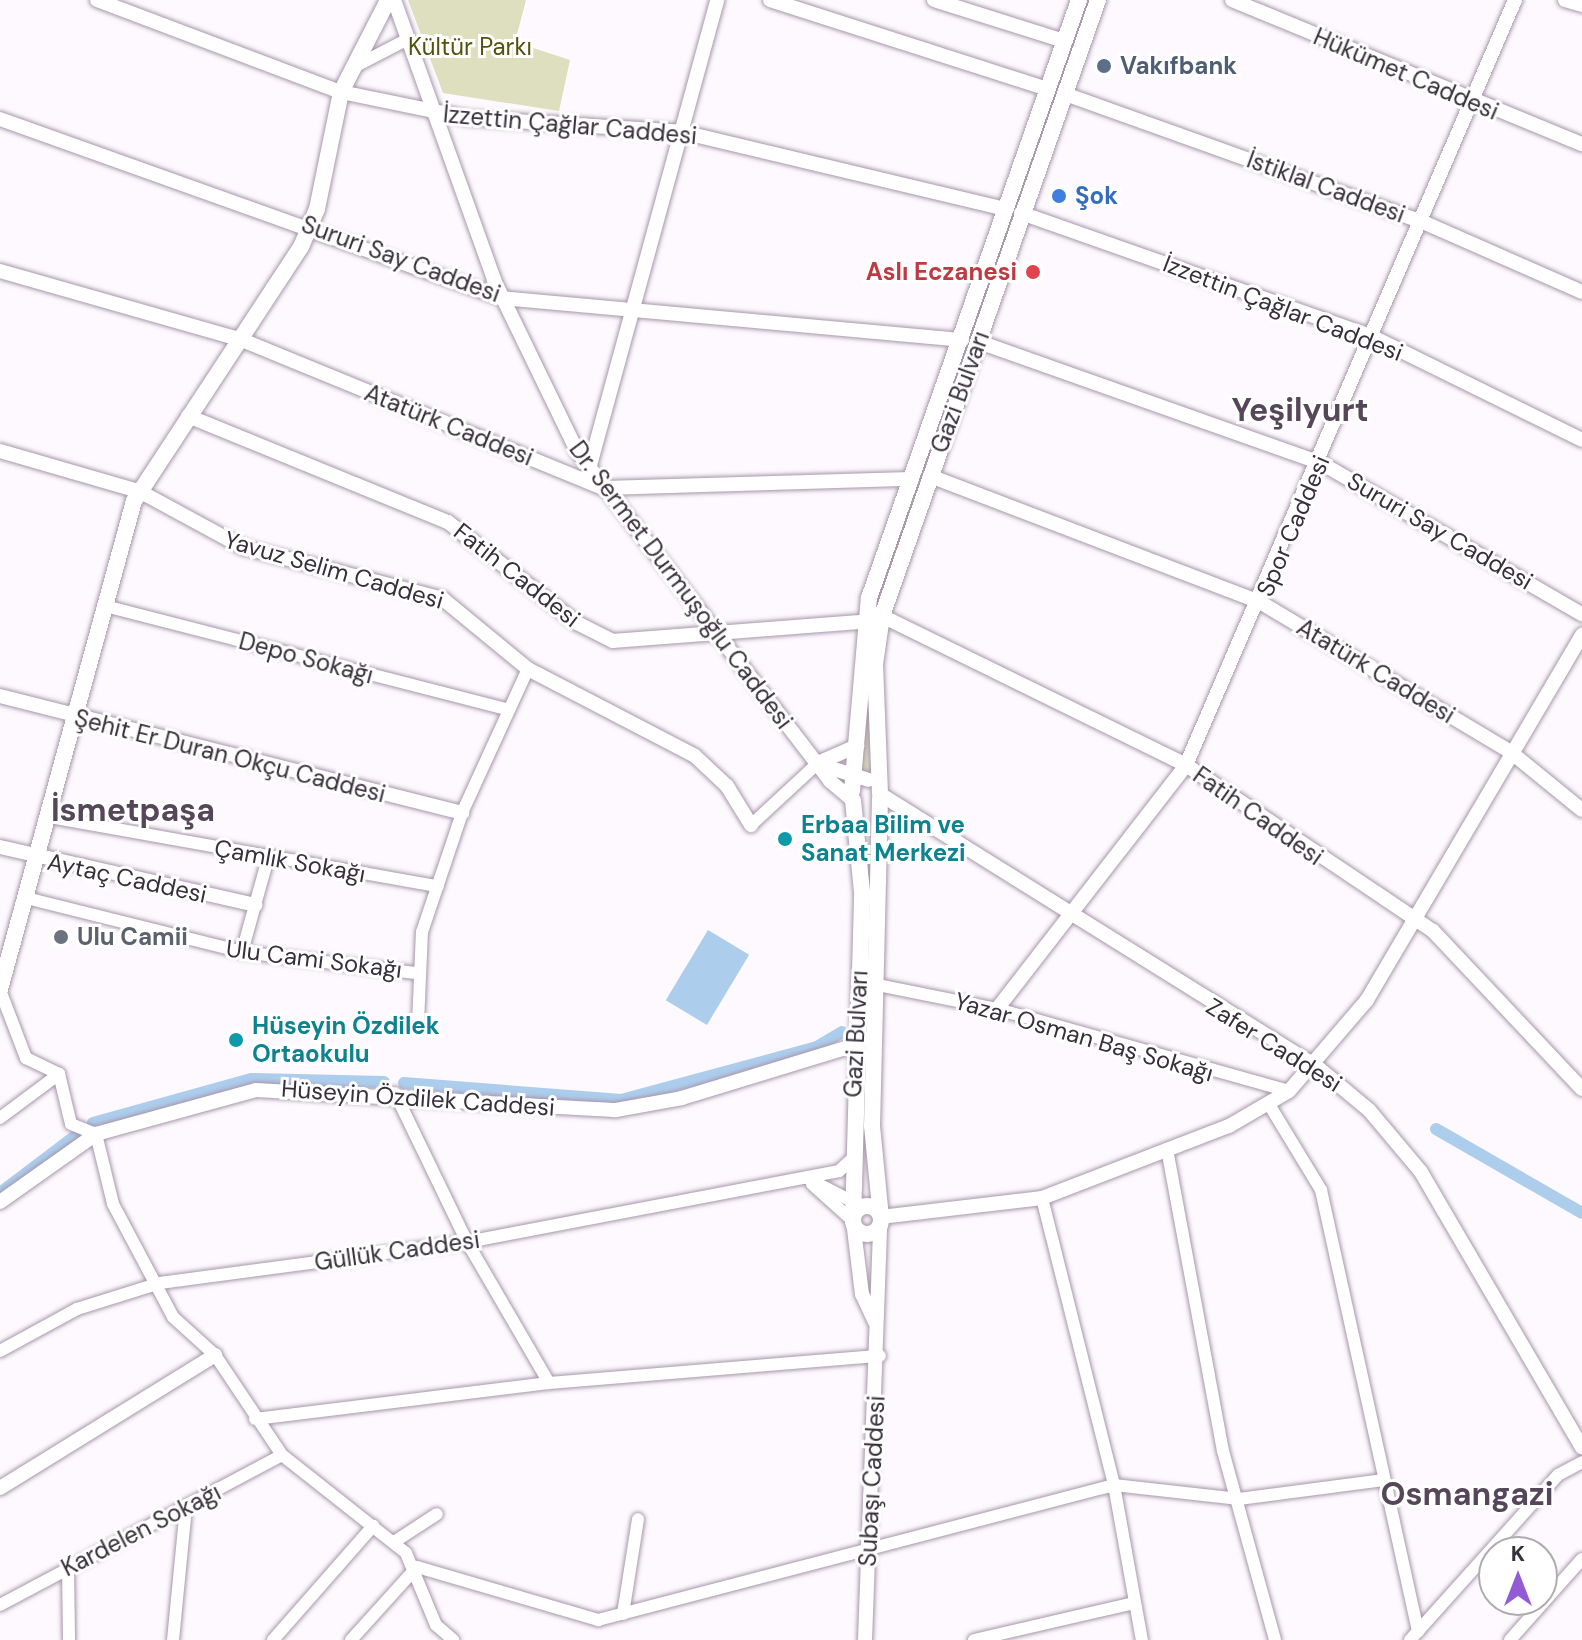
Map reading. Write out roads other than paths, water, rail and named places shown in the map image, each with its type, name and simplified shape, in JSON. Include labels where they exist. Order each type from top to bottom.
[{"type":"main road","points":[[0,989],[139,491],[242,340],[311,224],[341,92],[391,0]]},
{"type":"main road","name":"Gazi Bulvarı","points":[[881,1221],[872,1144],[880,796],[875,664],[882,616],[930,476],[1013,211],[1047,89],[1079,0]]},
{"type":"main road","name":"Gazi Bulvarı","points":[[1013,211],[1065,94],[1098,0]]},
{"type":"main road","name":"Gazi Bulvarı","points":[[853,1221],[858,1203],[853,1158],[862,883],[857,746],[862,622],[912,479],[970,341]]},
{"type":"main road","points":[[857,787],[880,796],[869,808],[857,787]]},
{"type":"main road","points":[[853,1221],[865,1234],[881,1221],[858,1203]]},
{"type":"street","name":"İzzettin Çağlar Caddesi","points":[[97,0],[341,92],[435,113],[682,132],[1013,211],[1373,337],[1582,440]]},
{"type":"street","name":"Dr. Sermet Durmuşoğlu Caddesi","points":[[391,0],[408,39],[501,298],[589,469],[818,763],[857,787]]},
{"type":"street","points":[[589,469],[634,314],[717,0]]},
{"type":"street","points":[[770,0],[1047,89]]},
{"type":"street","points":[[934,0],[1064,41]]},
{"type":"street","name":"Hükümet Caddesi","points":[[1232,0],[1471,102],[1582,144]]},
{"type":"street","name":"Spor Caddesi","points":[[997,1009],[1065,914],[1186,765],[1425,223],[1471,102],[1515,0]]},
{"type":"street","points":[[1565,0],[1582,5]]},
{"type":"street","points":[[354,67],[408,39]]},
{"type":"street","name":"İstiklal Caddesi","points":[[1065,94],[1425,223],[1582,292]]},
{"type":"street","name":"Sururi Say Caddesi","points":[[0,119],[311,224],[501,298],[634,314],[970,341],[1321,463],[1582,614]]},
{"type":"street","name":"Atatürk Caddesi","points":[[0,271],[242,340],[603,488],[912,479]]},
{"type":"street","name":"Fatih Caddesi","points":[[188,416],[448,522],[602,637],[638,642],[713,631],[862,622]]},
{"type":"street","name":"Yavuz Selim Caddesi","points":[[0,451],[139,491],[242,547],[443,599],[528,669],[677,743],[727,786],[751,825]]},
{"type":"street","name":"Atatürk Caddesi","points":[[930,476],[1260,602],[1512,753],[1582,810]]},
{"type":"street","name":"Depo Sokağı","points":[[105,606],[507,709]]},
{"type":"street","name":"Fatih Caddesi","points":[[882,616],[1186,765],[1416,920],[1446,941],[1582,1089]]},
{"type":"street","points":[[881,1221],[1042,1198],[1270,1106],[1289,1091],[1316,1066],[1416,920],[1582,635]]},
{"type":"street","points":[[418,1023],[416,973],[438,886],[462,813],[507,709],[528,669]]},
{"type":"street","name":"Şehit Er Duran Okçu Caddesi","points":[[0,696],[76,719],[462,813]]},
{"type":"street","points":[[751,825],[818,763],[857,746]]},
{"type":"street","points":[[818,763],[857,787]]},
{"type":"street","name":"Zafer Caddesi","points":[[880,796],[1065,914],[1316,1066],[1410,1156],[1582,1447]]},
{"type":"street","name":"Çamlık Sokağı","points":[[49,817],[438,886]]},
{"type":"street","name":"Aytaç Caddesi","points":[[0,847],[37,859],[255,905]]},
{"type":"street","points":[[242,952],[268,858]]},
{"type":"street","name":"Ulu Cami Sokağı","points":[[26,898],[242,952],[416,973]]},
{"type":"street","name":"Yazar Osman Baş Sokağı","points":[[878,985],[997,1009],[1289,1091]]},
{"type":"street","points":[[0,989],[26,1058],[59,1074]]},
{"type":"street","name":"Hüseyin Özdilek Caddesi","points":[[0,1202],[96,1134],[256,1090],[395,1093],[633,1108],[855,1045]]},
{"type":"street","points":[[0,1118],[59,1074]]},
{"type":"street","points":[[59,1074],[71,1124],[96,1134],[113,1204],[160,1283],[173,1317],[215,1355],[282,1455],[394,1542],[417,1567],[436,1625],[453,1640]]},
{"type":"street","points":[[395,1093],[467,1242],[549,1383]]},
{"type":"street","points":[[1270,1106],[1321,1190],[1384,1480],[1414,1636]]},
{"type":"street","points":[[1167,1149],[1223,1451],[1239,1499],[1275,1640]]},
{"type":"street","name":"Güllük Caddesi","points":[[0,1351],[77,1309],[160,1283],[467,1242],[839,1171],[853,1158]]},
{"type":"street","points":[[804,1176],[858,1203]]},
{"type":"street","points":[[804,1176],[853,1221]]},
{"type":"street","points":[[1042,1198],[1114,1485],[1142,1640]]},
{"type":"street","name":"Subaşı Caddesi","points":[[853,1221],[862,1294],[875,1322]]},
{"type":"street","name":"Subaşı Caddesi","points":[[865,1640],[866,1552],[880,1356],[875,1322],[881,1221]]},
{"type":"street","points":[[0,1488],[215,1355]]},
{"type":"street","points":[[255,1419],[549,1383],[880,1356]]},
{"type":"street","name":"Kardelen Sokağı","points":[[0,1605],[282,1455]]},
{"type":"street","points":[[1414,1636],[1558,1475],[1582,1462]]},
{"type":"street","points":[[417,1567],[598,1620],[1114,1485],[1239,1499],[1384,1480]]},
{"type":"street","points":[[178,1639],[186,1508]]},
{"type":"street","points":[[394,1542],[437,1514]]},
{"type":"street","points":[[623,1614],[638,1519]]},
{"type":"street","points":[[273,1640],[373,1526]]},
{"type":"street","points":[[1510,1640],[1582,1559]]},
{"type":"street","points":[[68,1567],[69,1640]]},
{"type":"street","points":[[351,1640],[417,1567]]},
{"type":"street","points":[[974,1640],[1134,1603]]},
{"type":"water","points":[[708,930],[749,955],[707,1025],[666,1000]]},
{"type":"waterway","points":[[404,1083],[621,1100],[817,1047],[842,1032]]},
{"type":"waterway","points":[[93,1123],[252,1079],[384,1082]]},
{"type":"waterway","points":[[1436,1129],[1582,1213]]},
{"type":"waterway","points":[[0,1193],[75,1136]]},
{"type":"place","name":"Vakıfbank","points":[[1104,66]]},
{"type":"place","name":"Şok","points":[[1059,196]]},
{"type":"place","name":"Aslı Eczanesi","points":[[1033,272]]},
{"type":"place","name":"Erbaa Bilim ve Sanat Merkezi","points":[[785,839]]},
{"type":"place","name":"Ulu Camii","points":[[61,937]]},
{"type":"place","name":"Hüseyin Özdilek Ortaokulu","points":[[236,1040]]},
{"type":"district","name":"Yeşilyurt","points":[[1300,410]]},
{"type":"district","name":"İsmetpaşa","points":[[133,810]]},
{"type":"district","name":"Osmangazi","points":[[1467,1494]]},
{"type":"park label","name":"Kültür Parkı","points":[[470,47]]}]
